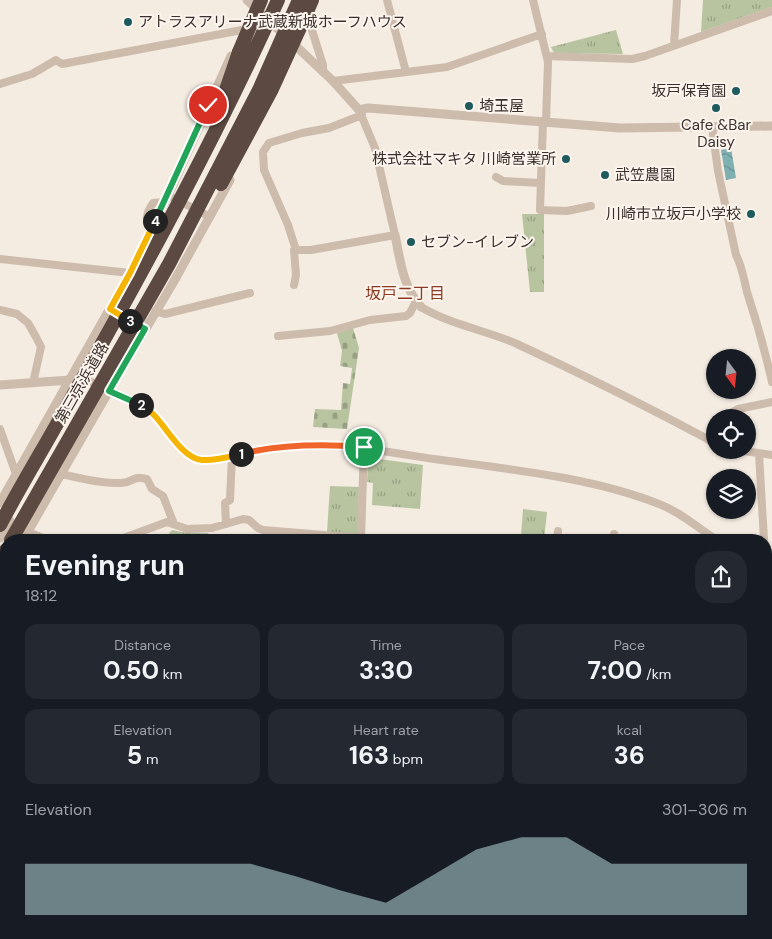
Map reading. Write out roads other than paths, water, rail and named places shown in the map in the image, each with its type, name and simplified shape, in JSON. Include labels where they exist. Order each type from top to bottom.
[{"type":"highway","name":"第三京浜道路","points":[[9,534],[234,97],[278,0]]},
{"type":"highway","name":"第三京浜道路","points":[[9,534],[169,264],[259,90],[299,0]]},
{"type":"highway","points":[[169,264],[212,200],[236,157],[270,91],[312,0]]},
{"type":"highway","points":[[203,158],[239,52],[253,1]]},
{"type":"street","points":[[126,319],[182,202],[232,107],[282,0]]},
{"type":"street","points":[[9,534],[126,319],[192,207],[246,104],[294,0]]},
{"type":"street","points":[[27,534],[155,311],[174,283],[210,217],[297,47],[318,0]]},
{"type":"street","points":[[387,0],[406,72]]},
{"type":"street","points":[[533,0],[547,56],[540,210],[567,211],[591,206]]},
{"type":"street","points":[[674,46],[677,0]]},
{"type":"street","points":[[0,503],[70,376],[130,273],[230,58],[253,1],[361,112],[375,148],[406,281],[413,297],[419,304],[434,315],[515,344],[578,373],[706,438]]},
{"type":"street","points":[[547,56],[632,59],[674,46],[772,10]]},
{"type":"street","points":[[308,21],[324,65],[323,72]]},
{"type":"street","points":[[0,84],[32,74],[56,60],[62,64],[242,30]]},
{"type":"street","points":[[332,81],[447,67],[542,34]]},
{"type":"street","points":[[294,285],[296,275],[294,250],[296,250],[288,225],[264,170],[263,152],[269,143],[302,132],[334,126],[368,108],[620,128],[772,126]]},
{"type":"street","points":[[712,127],[718,171],[736,255],[740,261],[761,334],[772,382]]},
{"type":"street","points":[[496,177],[503,181],[540,183]]},
{"type":"street","points":[[166,198],[182,202],[210,217]]},
{"type":"street","points":[[296,250],[311,250],[395,235]]},
{"type":"street","points":[[0,259],[130,273]]},
{"type":"street","points":[[155,311],[165,314],[250,293]]},
{"type":"street","points":[[278,336],[330,332],[370,320],[406,316],[419,304]]},
{"type":"street","points":[[110,309],[145,329]]},
{"type":"street","points":[[0,310],[17,314],[28,323],[36,337],[40,348],[33,384]]},
{"type":"street","points":[[0,385],[33,384],[70,376],[138,402],[154,415],[165,430],[193,457],[200,460],[209,460],[269,448],[316,446],[364,447],[536,474],[635,495],[680,514],[708,534]]},
{"type":"street","points":[[738,409],[772,402]]},
{"type":"street","points":[[0,429],[16,474]]},
{"type":"street","points":[[362,534],[364,447]]},
{"type":"street","points":[[756,453],[772,456]]},
{"type":"street","points":[[759,454],[764,534]]},
{"type":"street","points":[[226,524],[226,503],[230,500],[232,456]]},
{"type":"street","points":[[61,474],[122,483],[139,477],[147,480],[152,489],[163,496],[174,524]]},
{"type":"street","points":[[134,534],[167,522],[187,529],[212,528],[243,519],[249,520],[263,530],[307,534]]},
{"type":"water","points":[[731,148],[736,178],[726,180],[721,150]]},
{"type":"place","name":"アトラスアリーナ武蔵新城ホーフハウス","points":[[128,22]]},
{"type":"place","name":"坂戸保育園","points":[[736,91]]},
{"type":"place","name":"埼玉屋","points":[[469,106]]},
{"type":"place","name":"Cafe &Bar Daisy","points":[[716,108]]},
{"type":"place","name":"株式会社マキタ 川崎営業所","points":[[566,159]]},
{"type":"place","name":"武笠農園","points":[[605,175]]},
{"type":"place","name":"川崎市立坂戸小学校","points":[[751,214]]},
{"type":"place","name":"セブン-イレブン","points":[[411,242]]},
{"type":"district","name":"坂戸二丁目","points":[[405,293]]}]
